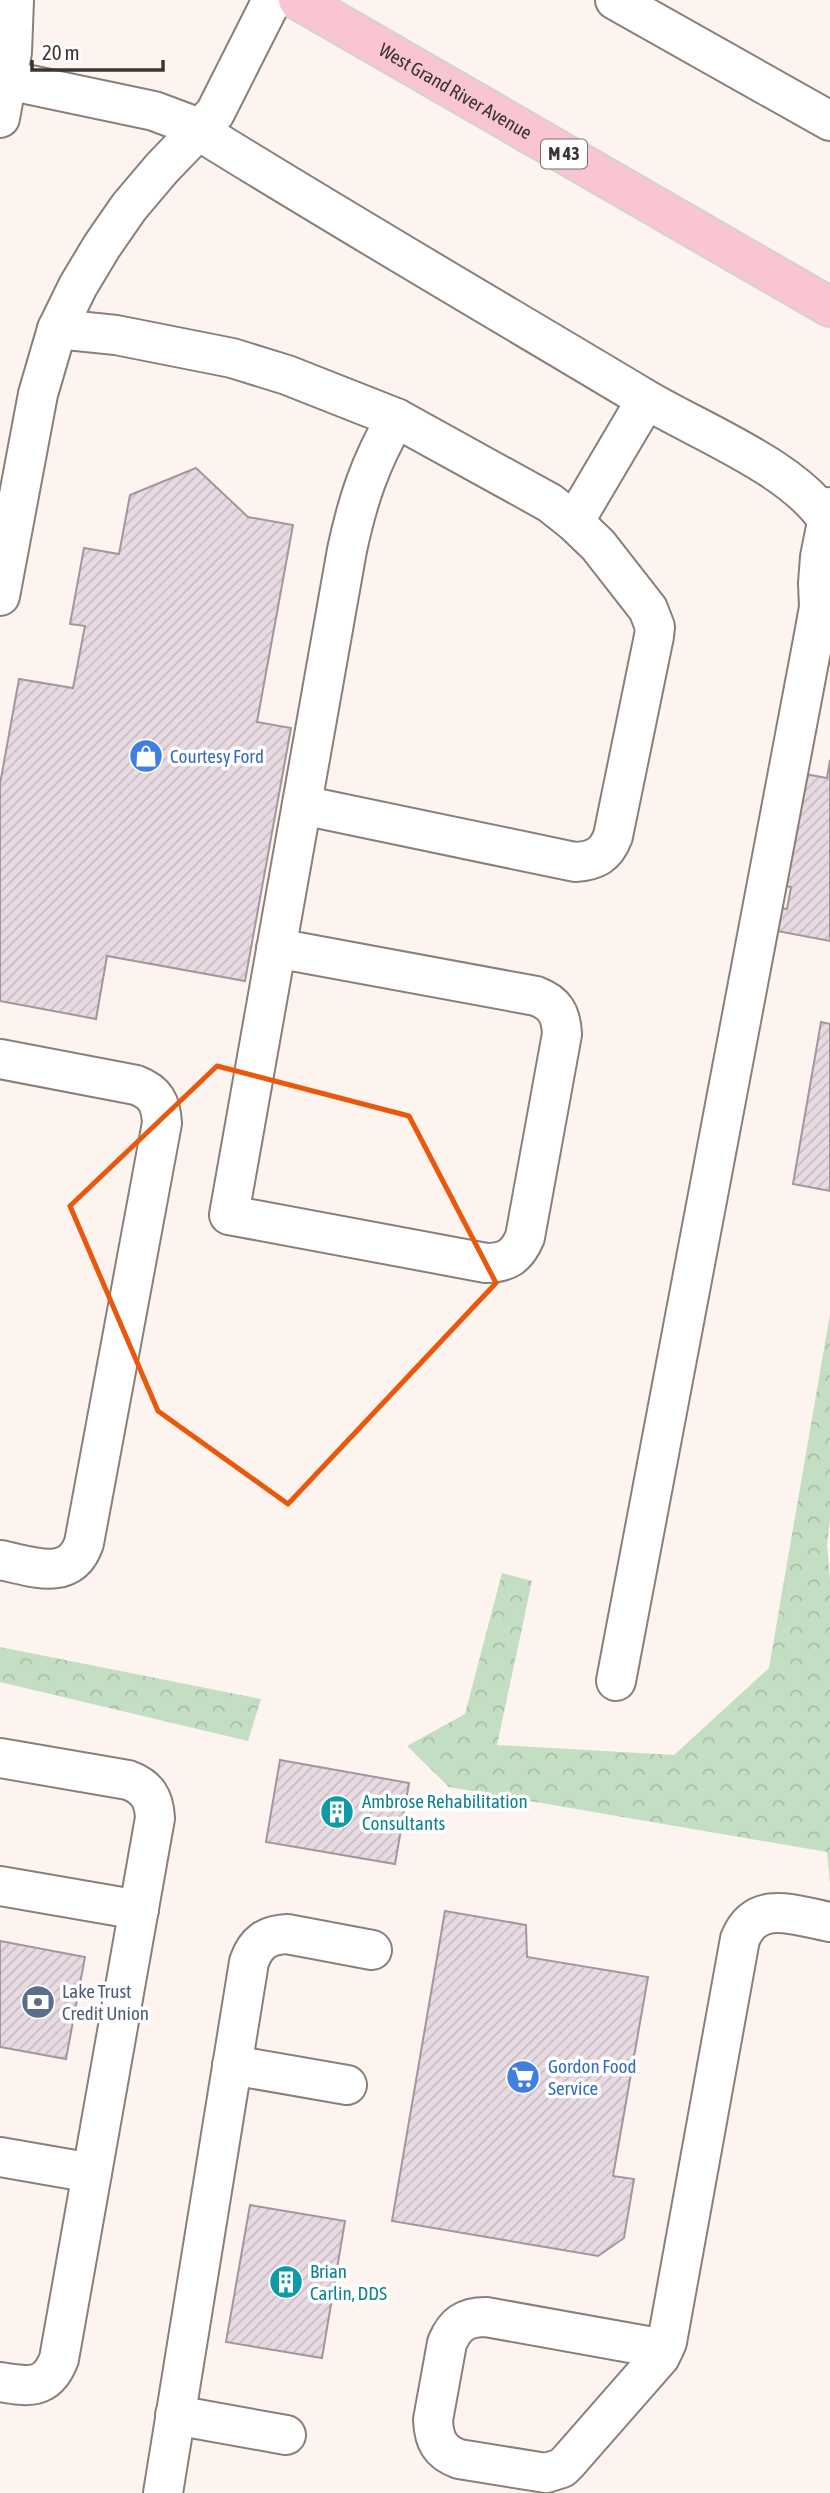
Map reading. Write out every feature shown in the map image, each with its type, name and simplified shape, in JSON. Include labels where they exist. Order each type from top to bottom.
[{"type":"main road","name":"West Grand River Avenue","points":[[298,0],[830,307]]},
{"type":"lane","points":[[0,118],[12,52],[14,0]]},
{"type":"lane","points":[[0,596],[38,394],[57,329],[78,286],[122,217],[162,168],[215,113],[272,0]]},
{"type":"lane","points":[[615,0],[830,121]]},
{"type":"lane","points":[[7,80],[172,116],[646,400],[782,475],[829,517],[820,557],[816,626],[616,1681]]},
{"type":"lane","points":[[57,329],[116,335],[232,358],[288,375],[396,418],[542,498],[574,522],[598,545],[648,610],[655,627],[614,836],[609,848],[600,856],[575,862],[302,805]]},
{"type":"lane","points":[[574,522],[646,400]]},
{"type":"lane","points":[[276,948],[536,996],[548,1000],[557,1010],[562,1021],[562,1034],[525,1237],[520,1249],[511,1258],[499,1263],[486,1263],[229,1215],[276,948],[354,516],[364,481],[396,418]]},
{"type":"lane","points":[[0,1059],[148,1089],[157,1098],[162,1110],[162,1123],[87,1530],[80,1555],[71,1564],[59,1569],[0,1560]]},
{"type":"lane","points":[[0,1758],[128,1780],[140,1785],[149,1794],[154,1805],[155,1818],[59,2359],[54,2371],[33,2386],[0,2382]]},
{"type":"lane","points":[[0,1886],[139,1910]]},
{"type":"lane","points":[[664,2349],[486,2316],[472,2317],[461,2322],[452,2331],[447,2343],[433,2433],[438,2445],[448,2454],[516,2481],[562,2468],[664,2349],[740,1939],[754,1918],[765,1913],[830,1922]]},
{"type":"lane","points":[[163,2493],[253,1949],[262,1940],[287,1934],[372,1950]]},
{"type":"lane","points":[[232,2065],[347,2085]]},
{"type":"lane","points":[[0,2157],[92,2173]]},
{"type":"lane","points":[[175,2415],[286,2435]]},
{"type":"highlighted area","points":[[217,1066],[409,1116],[496,1283],[288,1504],[158,1411],[70,1206]]},
{"type":"green space","points":[[830,1314],[830,1519],[827,1544],[830,1581],[830,1883],[827,1852],[449,1787],[407,1746],[465,1714],[502,1573],[532,1581],[497,1745],[674,1755],[769,1668]]},
{"type":"green space","points":[[0,1647],[261,1699],[248,1741],[0,1682]]},
{"type":"building","name":"Courtesy Ford","points":[[196,468],[248,517],[293,525],[257,722],[291,728],[245,981],[107,956],[96,1019],[0,1001],[0,784],[19,679],[73,688],[85,626],[70,624],[84,548],[119,554],[130,495]]},
{"type":"building","points":[[830,760],[830,941],[777,931],[781,908],[787,909],[791,887],[785,886],[805,774],[827,778]]},
{"type":"building","points":[[821,1022],[830,1024],[830,1191],[793,1184]]},
{"type":"building","name":"Ambrose Rehabilitation Consultants","points":[[280,1760],[409,1783],[395,1864],[266,1842]]},
{"type":"building","name":"Gordon Food Service","points":[[445,1911],[526,1925],[527,1957],[648,1977],[613,2176],[634,2179],[624,2238],[598,2256],[392,2221]]},
{"type":"building","name":"Lake Trust Credit Union","points":[[0,1941],[85,1957],[66,2059],[0,2047]]},
{"type":"building","name":"Brian Carlin, DDS","points":[[250,2205],[345,2221],[322,2358],[226,2342]]},
{"type":"place","name":"Courtesy Ford","points":[[146,756]]},
{"type":"place","name":"Ambrose Rehabilitation Consultants","points":[[337,1812]]},
{"type":"place","name":"Lake Trust Credit Union","points":[[38,2002]]},
{"type":"place","name":"Gordon Food Service","points":[[523,2077]]},
{"type":"place","name":"Brian Carlin, DDS","points":[[286,2282]]}]
